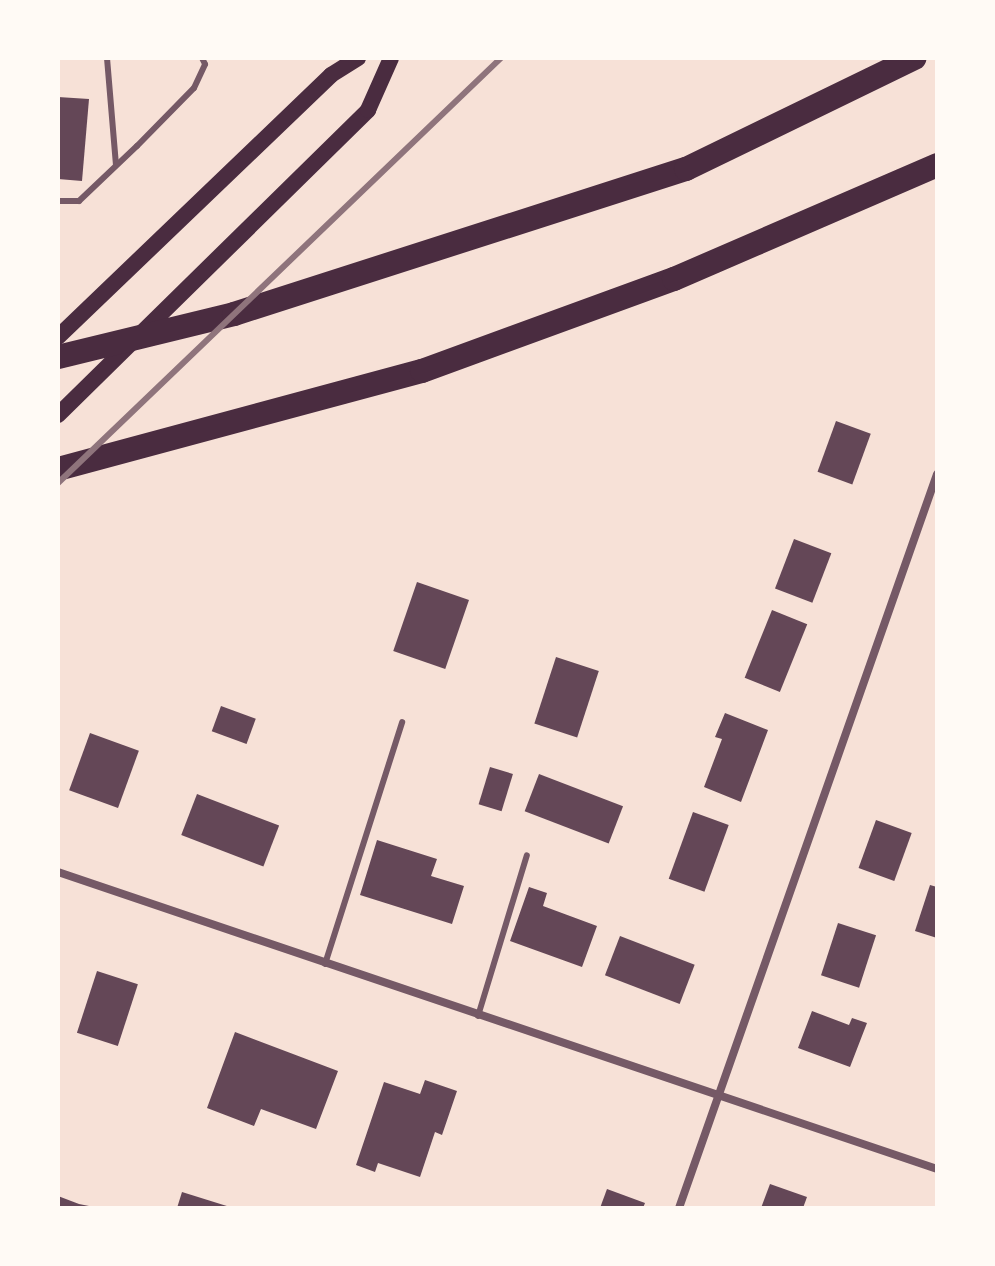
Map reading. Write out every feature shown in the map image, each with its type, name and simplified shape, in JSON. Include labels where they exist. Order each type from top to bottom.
[{"type":"highway","points":[[58,357],[234,314],[686,169],[915,58]]},
{"type":"highway","points":[[58,469],[233,425],[422,371],[571,318],[768,241],[937,165]]},
{"type":"highway","points":[[58,484],[122,454]]},
{"type":"main road","points":[[58,337],[331,75],[358,58]]},
{"type":"main road","points":[[58,415],[368,110],[391,58]]},
{"type":"street","points":[[679,1208],[937,474]]},
{"type":"street","points":[[58,872],[717,1099],[937,1169]]},
{"type":"lane","points":[[107,58],[116,165]]},
{"type":"lane","points":[[58,201],[79,201],[194,88],[205,64],[202,58]]},
{"type":"lane","points":[[325,964],[402,722]]},
{"type":"lane","points":[[478,1016],[527,855]]},
{"type":"building","points":[[58,97],[89,99],[82,181],[58,179]]},
{"type":"building","points":[[836,421],[871,434],[852,484],[818,472]]},
{"type":"building","points":[[794,539],[831,553],[812,603],[775,588]]},
{"type":"building","points":[[417,582],[469,600],[445,669],[393,651]]},
{"type":"building","points":[[772,610],[807,624],[780,692],[745,678]]},
{"type":"building","points":[[556,657],[599,671],[577,737],[534,724]]},
{"type":"building","points":[[221,706],[256,719],[247,744],[212,731]]},
{"type":"building","points":[[725,713],[768,730],[741,802],[704,787],[722,739],[715,737]]},
{"type":"building","points":[[90,733],[139,751],[118,808],[69,790]]},
{"type":"building","points":[[490,767],[513,774],[502,811],[479,804]]},
{"type":"building","points":[[539,774],[623,806],[609,844],[525,811]]},
{"type":"building","points":[[197,794],[279,826],[263,867],[181,835]]},
{"type":"building","points":[[693,812],[729,825],[704,892],[669,879]]},
{"type":"building","points":[[876,820],[912,833],[894,881],[859,868]]},
{"type":"building","points":[[377,840],[437,859],[431,876],[464,886],[452,924],[360,895]]},
{"type":"building","points":[[930,885],[937,887],[937,938],[915,931]]},
{"type":"building","points":[[529,887],[547,893],[543,906],[597,926],[582,967],[510,941]]},
{"type":"building","points":[[838,923],[876,935],[859,988],[821,975]]},
{"type":"building","points":[[620,936],[695,965],[680,1004],[605,975]]},
{"type":"building","points":[[97,971],[138,984],[118,1046],[77,1033]]},
{"type":"building","points":[[812,1011],[849,1025],[852,1018],[867,1023],[850,1067],[798,1048]]},
{"type":"building","points":[[235,1032],[338,1071],[316,1129],[261,1109],[254,1126],[207,1108]]},
{"type":"building","points":[[425,1080],[457,1091],[442,1135],[435,1132],[420,1177],[378,1163],[375,1172],[356,1165],[384,1082],[420,1094]]},
{"type":"building","points":[[770,1184],[807,1197],[803,1208],[761,1208]]},
{"type":"building","points":[[607,1189],[645,1203],[643,1208],[600,1208]]},
{"type":"building","points":[[182,1192],[230,1207],[177,1208]]},
{"type":"building","points":[[58,1196],[79,1204],[99,1208],[58,1208]]},
{"type":"railway","points":[[58,483],[501,58]]}]
